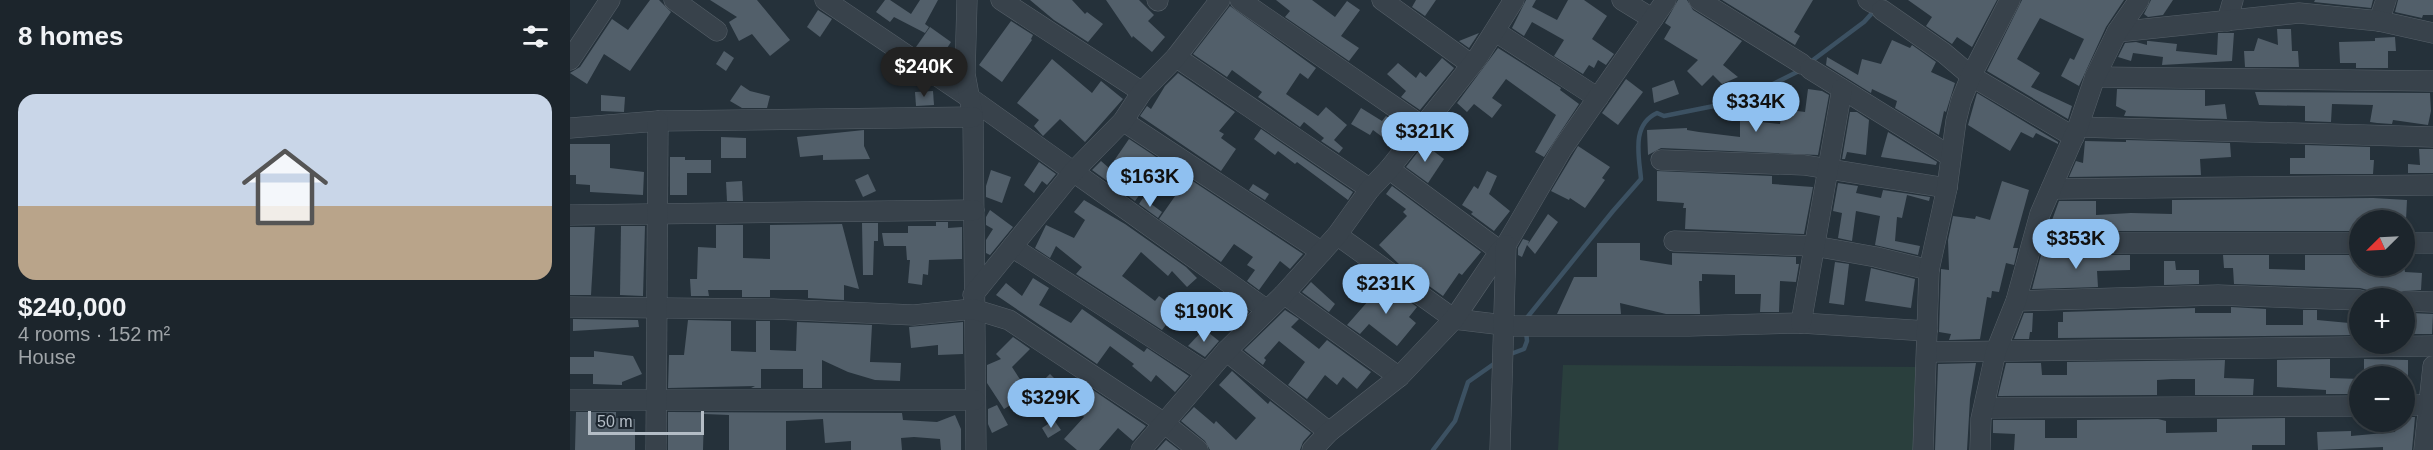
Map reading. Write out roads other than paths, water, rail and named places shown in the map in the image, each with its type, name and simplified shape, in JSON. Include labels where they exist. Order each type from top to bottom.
[{"type":"street","points":[[573,48],[610,0]]},
{"type":"street","points":[[674,0],[717,31]]},
{"type":"street","points":[[825,0],[971,107],[1073,172],[1267,310]]},
{"type":"street","points":[[967,0],[965,74],[971,107],[976,450]]},
{"type":"street","points":[[1001,0],[1142,92]]},
{"type":"street","points":[[973,302],[1012,247],[1073,172],[1123,121],[1142,92],[1176,57],[1220,0]]},
{"type":"street","points":[[1240,0],[1422,126]]},
{"type":"street","points":[[1382,0],[1472,65]]},
{"type":"street","points":[[1141,450],[1226,351],[1284,294],[1337,235],[1370,189],[1389,169],[1472,65],[1496,32],[1514,0]]},
{"type":"street","points":[[1622,0],[1653,19]]},
{"type":"street","points":[[1312,450],[1329,432],[1400,377],[1454,320],[1503,248],[1562,149],[1666,0]]},
{"type":"street","points":[[1700,0],[1950,156]]},
{"type":"street","points":[[1980,450],[1981,419],[1996,351],[2016,301],[2040,214],[2076,132],[2095,77],[2117,32],[2139,0]]},
{"type":"street","points":[[2227,21],[2233,0]]},
{"type":"street","points":[[2379,21],[2386,0]]},
{"type":"street","points":[[1923,450],[1929,270],[1947,188],[1950,156],[1961,102],[2007,1]]},
{"type":"street","points":[[1874,4],[1944,53],[1971,76],[2076,132],[2433,136]]},
{"type":"street","points":[[2117,32],[2299,13],[2310,7],[2433,33]]},
{"type":"street","points":[[1496,32],[1598,98]]},
{"type":"street","points":[[1176,57],[1370,189]]},
{"type":"street","points":[[2095,77],[2433,81]]},
{"type":"street","points":[[1801,323],[1842,89]]},
{"type":"street","points":[[570,128],[658,121],[971,107]]},
{"type":"street","points":[[656,450],[658,121]]},
{"type":"street","points":[[1123,121],[1322,252]]},
{"type":"street","points":[[1661,160],[1828,168],[1947,188]]},
{"type":"street","points":[[1389,169],[1503,248]]},
{"type":"street","points":[[2050,189],[2433,185]]},
{"type":"street","points":[[570,215],[974,210]]},
{"type":"street","points":[[1337,235],[1454,320],[1512,326],[1689,326],[1801,323],[1926,331]]},
{"type":"street","points":[[1674,241],[1814,246],[1876,257],[1929,270]]},
{"type":"street","points":[[2033,243],[2349,243]]},
{"type":"street","points":[[2415,243],[2433,243]]},
{"type":"street","points":[[1012,247],[1207,373]]},
{"type":"street","points":[[1500,450],[1503,387],[1503,248]]},
{"type":"street","points":[[1284,294],[1400,377]]},
{"type":"street","points":[[2016,301],[2218,295],[2349,300]]},
{"type":"street","points":[[2415,301],[2433,302]]},
{"type":"street","points":[[570,307],[914,315],[973,302],[1009,320],[1164,423],[1198,450]]},
{"type":"street","points":[[1927,352],[2433,346]]},
{"type":"street","points":[[1226,351],[1329,432]]},
{"type":"street","points":[[2424,450],[2433,366]]},
{"type":"street","points":[[570,400],[975,400]]},
{"type":"street","points":[[2415,405],[2429,405]]},
{"type":"street","points":[[1984,408],[2349,406]]},
{"type":"waterway","points":[[1809,63],[1864,22],[1884,0]]},
{"type":"waterway","points":[[1525,320],[1641,179],[1638,142],[1643,125],[1649,118],[1657,113],[1664,116],[1739,101],[1803,69]]},
{"type":"waterway","points":[[1508,355],[1524,349],[1527,341],[1526,331]]},
{"type":"waterway","points":[[1433,450],[1455,421],[1468,382],[1498,361]]}]
